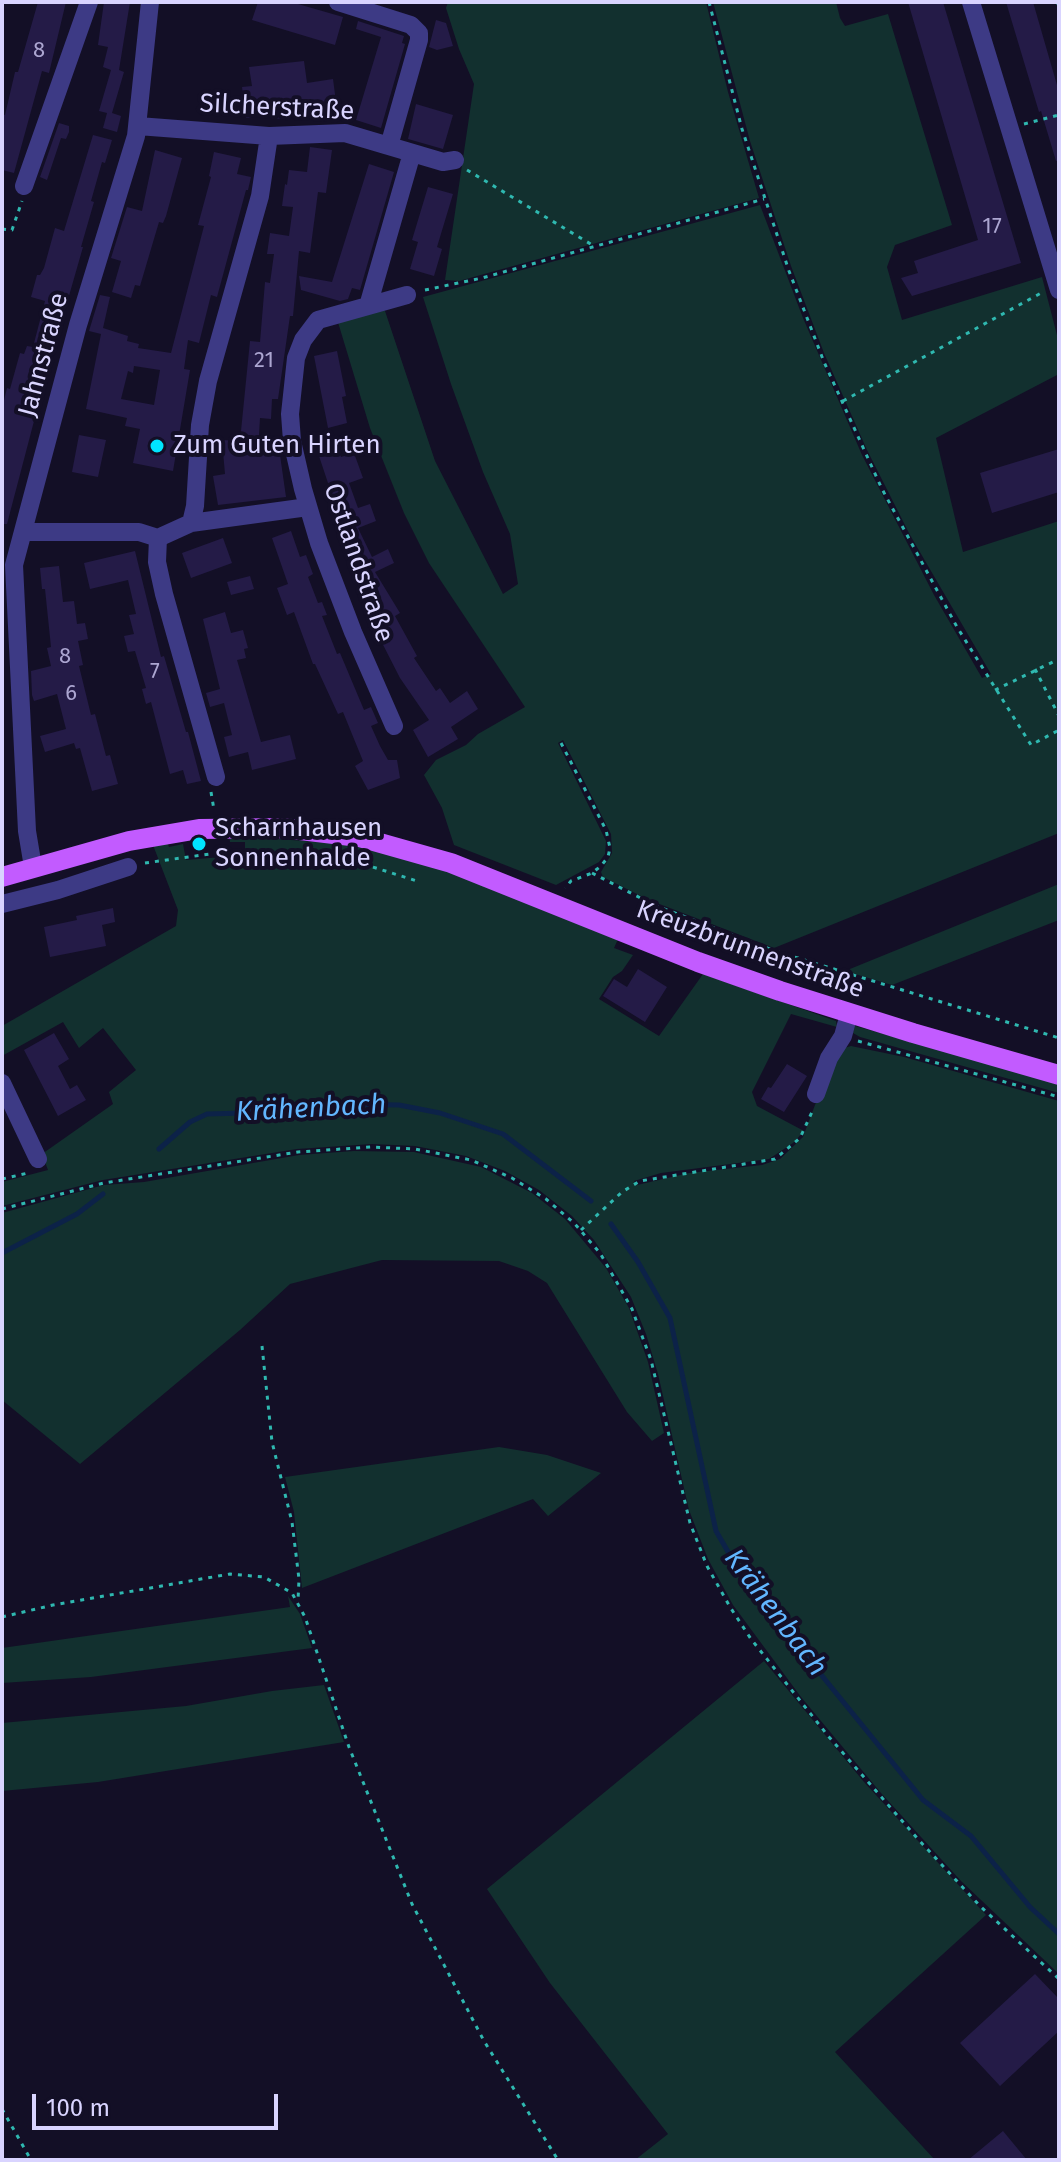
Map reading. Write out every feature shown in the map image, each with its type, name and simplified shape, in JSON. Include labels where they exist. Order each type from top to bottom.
[{"type":"main road","name":"Kreuzbrunnenstraße","points":[[2,877],[147,837],[223,827],[283,828],[373,840],[429,856],[698,962],[849,1014],[1059,1075]]},
{"type":"street","points":[[24,186],[89,2]]},
{"type":"street","name":"Jahnstraße","points":[[33,867],[27,838],[13,570],[78,325],[138,126],[150,2]]},
{"type":"street","points":[[971,2],[1058,286]]},
{"type":"street","points":[[349,4],[411,25],[420,35],[389,146]]},
{"type":"street","name":"Silcherstraße","points":[[138,126],[269,136],[345,133],[445,162],[455,160]]},
{"type":"street","points":[[191,523],[195,506],[200,425],[208,381],[260,196],[269,136]]},
{"type":"street","points":[[368,306],[412,153]]},
{"type":"street","name":"Ostlandstraße","points":[[394,726],[340,600],[308,507],[290,422],[296,358],[303,340],[319,319],[407,295]]},
{"type":"street","points":[[23,532],[139,532],[158,538],[191,523],[308,507]]},
{"type":"street","points":[[158,538],[157,562],[164,594],[216,777]]},
{"type":"street","points":[[2,904],[48,893],[128,867]]},
{"type":"street","points":[[816,1094],[829,1058],[843,1036],[849,1014]]},
{"type":"street","points":[[2,1083],[38,1159]]},
{"type":"path","points":[[709,2],[764,199],[789,271],[842,402],[910,543],[995,690],[1031,745],[1059,730]]},
{"type":"path","points":[[1010,128],[1059,115]]},
{"type":"path","points":[[455,160],[472,174],[594,246]]},
{"type":"path","points":[[2,229],[12,230],[24,186]]},
{"type":"path","points":[[407,295],[482,278],[764,199]]},
{"type":"path","points":[[842,402],[1058,286]]},
{"type":"path","points":[[995,690],[1059,659]]},
{"type":"path","points":[[1035,669],[1059,716]]},
{"type":"path","points":[[557,906],[569,883],[592,873],[608,857],[609,838],[561,743]]},
{"type":"path","points":[[212,798],[214,810]]},
{"type":"path","points":[[128,867],[197,854],[256,852],[349,860],[391,870],[420,882]]},
{"type":"path","points":[[592,873],[654,905],[775,951],[1059,1038]]},
{"type":"path","points":[[843,1036],[1059,1097]]},
{"type":"path","points":[[581,1230],[622,1192],[640,1181],[775,1159],[803,1135],[816,1094]]},
{"type":"path","points":[[2,1209],[104,1183],[269,1156],[393,1147],[442,1153],[496,1170],[546,1199],[581,1230],[613,1272],[639,1323],[655,1374],[687,1512],[703,1556],[751,1639],[829,1737],[917,1838],[980,1906],[1059,1979]]},
{"type":"path","points":[[2,1179],[33,1171],[38,1167],[38,1159]]},
{"type":"path","points":[[262,1346],[273,1451],[287,1497],[296,1550],[298,1601],[360,1776],[412,1904],[484,2041],[558,2160]]},
{"type":"path","points":[[2,1617],[230,1574],[272,1580],[298,1601]]},
{"type":"path","points":[[2,2109],[31,2160]]},
{"type":"green space","points":[[448,2],[706,2],[759,198],[459,281],[445,280],[474,84],[446,8]]},
{"type":"green space","points":[[713,2],[836,2],[845,26],[888,14],[952,225],[895,245],[887,267],[902,320],[1042,277],[1059,343],[1059,374],[936,438],[963,552],[1059,521],[1059,833],[774,948],[649,900],[603,877],[601,872],[612,853],[611,834],[563,740],[558,743],[606,841],[605,854],[599,862],[556,885],[454,845],[442,808],[424,775],[436,760],[466,745],[478,734],[525,707],[429,563],[404,513],[370,428],[337,319],[384,308],[435,461],[503,594],[518,584],[510,534],[483,472],[423,297],[760,205],[803,318],[862,455],[934,595],[982,678],[991,674],[910,535],[867,450],[824,353],[791,266],[750,141]]},
{"type":"green space","points":[[229,835],[354,845],[436,867],[618,939],[614,948],[633,955],[599,999],[659,1036],[703,974],[836,1021],[837,1027],[791,1014],[752,1092],[757,1106],[804,1131],[793,1143],[769,1159],[661,1173],[634,1181],[637,1185],[689,1173],[762,1165],[780,1159],[803,1137],[824,1081],[844,1048],[851,1046],[904,1057],[1059,1101],[1059,1974],[961,1881],[881,1793],[801,1697],[733,1605],[708,1559],[689,1510],[658,1374],[631,1297],[594,1240],[572,1216],[539,1190],[505,1171],[466,1156],[415,1146],[372,1144],[297,1149],[103,1180],[2,1206],[2,1182],[48,1170],[42,1154],[113,1104],[109,1092],[136,1070],[103,1028],[79,1048],[63,1022],[2,1056],[2,1026],[176,926],[178,910],[153,845],[167,842],[169,847],[183,844],[186,860],[245,855],[245,842],[230,842]]},
{"type":"green space","points":[[1059,884],[1059,920],[892,985],[845,971]]},
{"type":"green space","points":[[855,1026],[1059,1083],[1059,1093],[860,1037],[853,1033]]},
{"type":"green space","points":[[354,1151],[414,1152],[481,1167],[532,1193],[565,1219],[606,1268],[629,1308],[648,1362],[664,1433],[652,1441],[627,1412],[547,1283],[528,1271],[499,1261],[382,1260],[290,1284],[80,1464],[2,1400],[2,1213],[104,1185],[144,1182],[299,1155]]},
{"type":"green space","points":[[499,1447],[547,1455],[601,1473],[548,1516],[533,1499],[302,1588],[294,1512],[285,1477]]},
{"type":"green space","points":[[288,1596],[300,1614],[312,1648],[91,1677],[2,1683],[2,1648],[290,1607]]},
{"type":"green space","points":[[764,1661],[864,1782],[986,1915],[835,2052],[935,2160],[635,2160],[668,2134],[550,1983],[487,1889]]},
{"type":"green space","points":[[324,1685],[344,1742],[98,1782],[2,1791],[2,1723],[186,1706]]},
{"type":"building","points":[[38,2],[66,2],[49,73],[42,71],[14,173],[2,170],[2,114],[5,115],[15,72],[18,72]]},
{"type":"building","points":[[104,2],[130,2],[119,70],[124,72],[112,113],[121,116],[117,132],[103,128],[107,113],[99,111],[111,70],[103,67],[108,47],[98,45]]},
{"type":"building","points":[[258,2],[291,2],[343,17],[335,45],[252,20]]},
{"type":"building","points":[[908,2],[943,2],[1021,263],[912,296],[901,278],[918,273],[914,261],[978,240]]},
{"type":"building","points":[[1006,2],[1033,2],[1059,92],[1059,160],[1056,161],[1039,112]]},
{"type":"building","points":[[436,20],[446,23],[453,46],[437,50],[429,47]]},
{"type":"building","points":[[358,21],[404,36],[402,43],[405,44],[381,128],[356,120],[381,37],[356,29]]},
{"type":"building","points":[[304,61],[307,83],[333,79],[338,117],[318,120],[317,114],[275,119],[275,114],[246,118],[242,87],[252,86],[249,67]]},
{"type":"building","points":[[416,104],[453,115],[443,149],[408,139]]},
{"type":"building","points":[[59,123],[69,126],[69,132],[66,139],[61,138],[47,180],[40,177]]},
{"type":"building","points":[[93,135],[112,140],[91,201],[94,202],[83,247],[7,524],[2,524],[2,408],[20,353],[24,354],[27,346],[33,347],[45,301],[31,297],[37,275],[44,268],[55,228],[64,231]]},
{"type":"building","points":[[310,147],[332,150],[326,193],[318,192],[310,253],[299,251],[293,316],[290,316],[278,399],[272,399],[271,419],[260,418],[258,451],[279,448],[286,497],[218,505],[213,476],[225,474],[222,440],[240,441],[250,341],[260,342],[265,282],[270,283],[274,254],[267,254],[270,233],[289,236],[293,207],[282,206],[285,184],[289,170],[307,172]]},
{"type":"building","points":[[155,150],[182,158],[166,216],[163,223],[159,222],[140,286],[135,285],[131,298],[112,292],[121,261],[111,258],[127,207],[142,211]]},
{"type":"building","points":[[214,152],[241,158],[237,174],[251,177],[217,297],[211,295],[199,343],[188,340],[184,369],[190,370],[173,471],[133,463],[140,429],[125,426],[127,418],[86,409],[101,334],[89,331],[100,295],[110,297],[103,328],[128,336],[127,341],[139,344],[138,348],[171,353],[204,226],[198,225]],"holes":[[[134,366],[160,370],[154,405],[121,399],[128,371],[133,373]]]},
{"type":"building","points":[[369,164],[394,172],[360,290],[352,288],[348,299],[340,301],[301,290],[299,276],[332,282]]},
{"type":"building","points":[[428,187],[453,194],[437,247],[442,249],[434,276],[410,269],[418,242],[412,240]]},
{"type":"building","points":[[337,351],[346,396],[342,397],[347,423],[328,428],[314,356]]},
{"type":"building","points":[[79,435],[106,440],[98,477],[72,472]]},
{"type":"building","points":[[335,441],[341,457],[354,453],[363,478],[349,483],[358,508],[370,504],[376,521],[358,528],[372,557],[388,549],[394,563],[375,572],[400,613],[395,616],[417,656],[414,658],[436,691],[440,688],[450,703],[467,691],[478,709],[451,727],[458,739],[428,757],[413,730],[429,720],[400,678],[377,633],[382,630],[358,589],[362,587],[343,547],[326,497],[332,495],[316,447]]},
{"type":"building","points":[[1059,449],[1059,492],[992,513],[980,473]]},
{"type":"building","points":[[291,531],[300,557],[306,555],[313,574],[308,577],[318,603],[322,602],[327,615],[322,616],[337,654],[340,653],[364,710],[371,707],[378,723],[371,726],[380,746],[388,760],[397,760],[400,778],[368,790],[355,766],[363,761],[343,712],[338,714],[313,664],[294,612],[287,615],[277,588],[288,584],[272,538]]},
{"type":"building","points":[[223,538],[232,563],[191,578],[182,553]]},
{"type":"building","points":[[135,551],[161,657],[164,656],[201,781],[187,784],[183,770],[170,774],[151,702],[146,704],[142,689],[146,688],[135,651],[128,652],[124,636],[134,634],[129,615],[136,614],[128,580],[90,589],[84,563]]},
{"type":"building","points":[[59,566],[63,602],[74,601],[77,624],[85,623],[88,639],[78,641],[83,665],[79,666],[91,715],[95,714],[106,756],[110,755],[118,784],[92,791],[80,748],[76,749],[74,743],[45,752],[40,736],[66,729],[57,694],[34,701],[32,695],[31,671],[51,666],[47,648],[51,647],[45,589],[42,589],[40,568]]},
{"type":"building","points":[[250,576],[254,589],[231,595],[227,582]]},
{"type":"building","points":[[225,612],[231,633],[243,630],[248,648],[244,649],[246,658],[237,660],[261,742],[290,735],[296,759],[252,770],[248,752],[229,757],[224,737],[232,735],[224,703],[210,707],[206,693],[220,689],[203,619]]},
{"type":"building","points":[[113,908],[115,922],[102,925],[106,946],[50,957],[44,927]]},
{"type":"building","points":[[638,969],[667,987],[645,1022],[603,996],[614,979],[627,987]]},
{"type":"building","points":[[54,1033],[69,1059],[58,1066],[70,1089],[77,1085],[86,1100],[58,1116],[24,1050]]},
{"type":"building","points":[[787,1064],[807,1076],[784,1112],[761,1099]]},
{"type":"building","points":[[1035,1974],[1059,1999],[1059,2031],[1000,2086],[960,2043]]},
{"type":"building","points":[[1003,2131],[1027,2160],[968,2160]]},
{"type":"waterway","name":"Krähenbach","points":[[159,1149],[190,1122],[207,1114],[342,1104],[399,1105],[440,1113],[503,1134],[591,1201]]},
{"type":"waterway","name":"Krähenbach","points":[[2,1253],[77,1214],[103,1194]]},
{"type":"waterway","name":"Krähenbach","points":[[611,1224],[638,1262],[670,1318],[716,1531],[745,1581],[923,1800],[971,1836],[1030,1907],[1059,1934]]},
{"type":"place","name":"Zum Guten Hirten","points":[[157,446]]},
{"type":"place","name":"Scharnhausen Sonnenhalde","points":[[199,844]]}]
